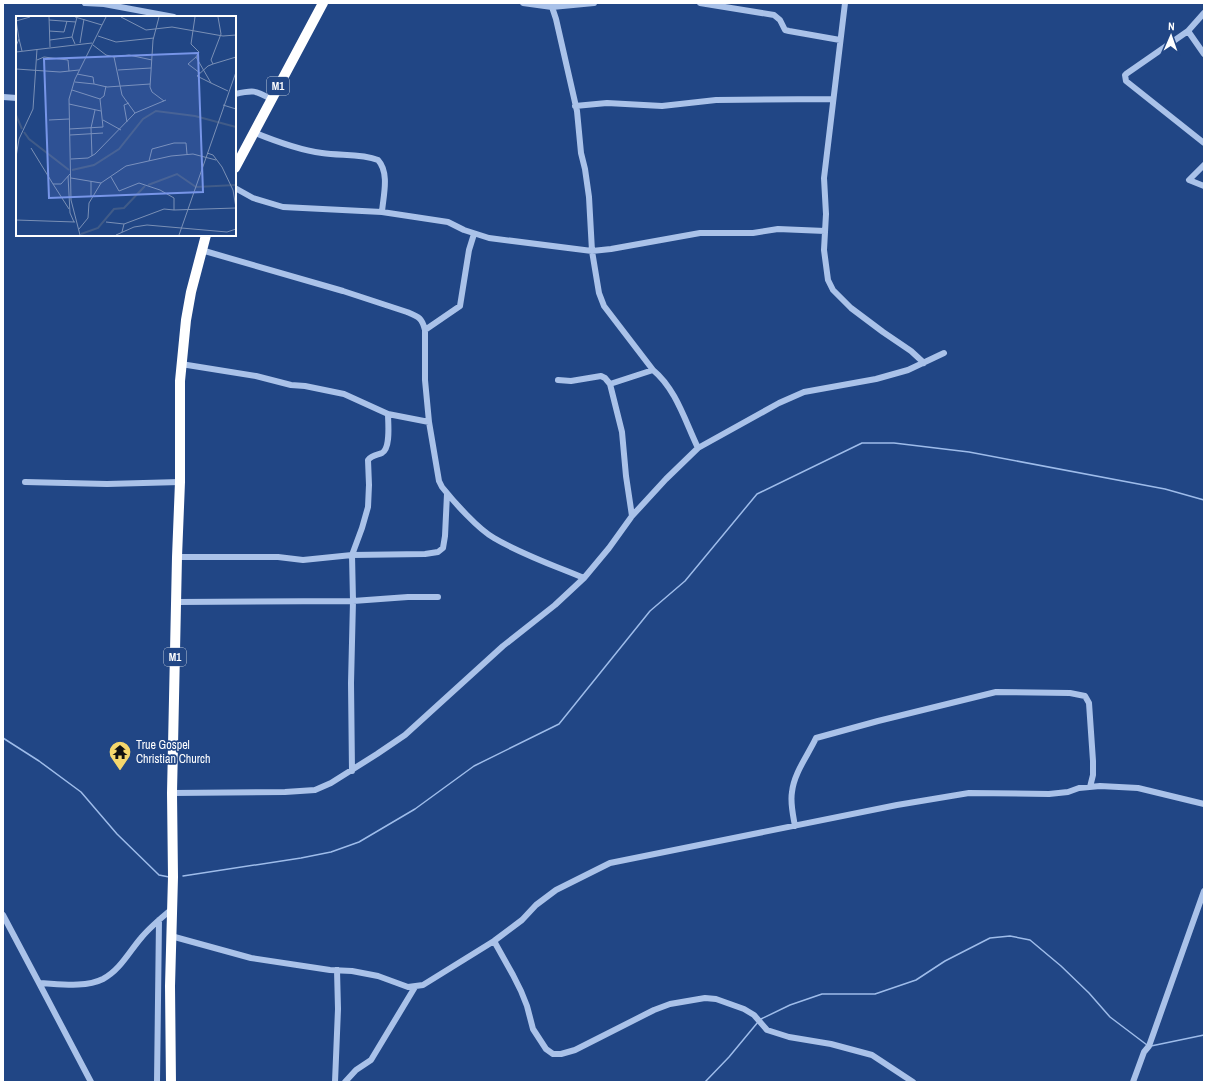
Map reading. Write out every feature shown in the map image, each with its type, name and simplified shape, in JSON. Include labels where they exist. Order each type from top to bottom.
[{"type":"highway","name":"M1","points":[[236,166],[322,3]]},
{"type":"highway","name":"M1","points":[[171,1082],[171,936],[173,877],[172,793],[180,482],[181,364],[190,299],[206,236]]},
{"type":"street","points":[[85,3],[104,4],[169,16]]},
{"type":"street","points":[[523,3],[552,7],[594,3]]},
{"type":"street","points":[[700,3],[774,15],[780,20],[785,30],[840,40]]},
{"type":"street","points":[[845,3],[824,178],[826,214],[826,269],[828,280],[833,290],[851,308],[911,351],[924,363]]},
{"type":"street","points":[[552,7],[556,19],[579,127],[581,153],[589,197],[592,251],[596,278],[604,306],[653,370],[671,390],[698,448]]},
{"type":"street","points":[[1204,13],[1188,31],[1126,74],[1125,79],[1126,82],[1204,143]]},
{"type":"street","points":[[1188,31],[1204,54]]},
{"type":"street","points":[[236,94],[251,91],[257,92],[271,99]]},
{"type":"street","points":[[3,97],[16,98]]},
{"type":"street","points":[[575,106],[607,103],[662,106],[716,100],[833,99]]},
{"type":"street","points":[[253,132],[287,144],[320,153],[365,157],[378,160],[383,168],[384,175],[382,212]]},
{"type":"street","points":[[1204,165],[1189,180],[1204,186]]},
{"type":"street","points":[[236,189],[253,198],[283,206],[382,212],[448,222],[474,234],[489,238],[592,251],[662,241],[700,233],[753,233],[778,229],[825,231]]},
{"type":"street","points":[[425,330],[460,306],[469,250],[474,234]]},
{"type":"street","points":[[201,250],[343,291],[407,312],[423,321],[425,330],[425,380],[429,422],[439,481],[442,487],[447,494],[483,530],[494,538],[535,558],[584,578]]},
{"type":"street","points":[[172,793],[285,792],[315,790],[331,783],[352,771],[404,735],[503,646],[555,605],[584,578],[609,548],[632,516],[666,478],[698,448],[779,403],[804,392],[876,379],[908,370],[944,353]]},
{"type":"street","points":[[181,364],[256,376],[291,385],[344,394],[388,414],[429,422]]},
{"type":"street","points":[[610,384],[653,370]]},
{"type":"street","points":[[558,380],[571,381],[602,376],[610,384],[622,432],[626,476],[632,516]]},
{"type":"street","points":[[352,771],[352,555],[368,507],[368,460],[370,457],[383,453],[386,449],[388,443],[388,414]]},
{"type":"street","points":[[25,482],[107,484],[180,482]]},
{"type":"street","points":[[177,557],[278,557],[303,560],[352,555],[425,554],[438,552],[443,548],[447,494]]},
{"type":"street","points":[[177,602],[353,600],[438,597]]},
{"type":"street","points":[[796,826],[792,809],[791,792],[800,768],[816,738],[996,692],[1070,693],[1085,696],[1089,703],[1093,761],[1093,775],[1090,787]]},
{"type":"street","points":[[171,936],[251,958],[364,973],[378,976],[408,987],[415,987],[423,985],[494,941],[522,920],[536,905],[556,890],[610,863],[897,805],[968,793],[1049,794],[1068,792],[1079,788],[1100,786],[1138,788],[1204,804]]},
{"type":"street","points":[[1133,1082],[1144,1052],[1149,1046],[1204,891]]},
{"type":"street","points":[[39,983],[65,985],[86,984],[102,980],[114,972],[141,938],[172,908]]},
{"type":"street","points":[[3,915],[92,1082]]},
{"type":"street","points":[[157,1082],[159,920]]},
{"type":"street","points":[[494,941],[521,991],[527,1006],[533,1029],[546,1050],[553,1054],[561,1054],[575,1050],[654,1010],[670,1004],[705,998],[716,999],[754,1015],[767,1030],[789,1037],[831,1044],[872,1055],[913,1082]]},
{"type":"street","points":[[335,1082],[338,1009],[337,970]]},
{"type":"street","points":[[345,1082],[356,1070],[371,1060],[415,987]]},
{"type":"waterway","points":[[183,876],[301,858],[331,852],[359,842],[415,809],[474,766],[559,724],[650,611],[685,581],[757,494],[862,443],[894,443],[969,452],[1165,489],[1204,500]]},
{"type":"waterway","points":[[3,738],[39,761],[81,792],[117,834],[159,875],[169,877]]},
{"type":"waterway","points":[[761,1019],[790,1005],[822,994],[875,994],[916,980],[945,961],[990,938],[1010,936],[1030,940],[1061,966],[1089,993],[1110,1017],[1147,1045]]},
{"type":"waterway","points":[[705,1082],[729,1057],[758,1022]]},
{"type":"waterway","points":[[1151,1046],[1204,1035]]},
{"type":"place","name":"True Gospel Christian Church","points":[[120,772]]}]
